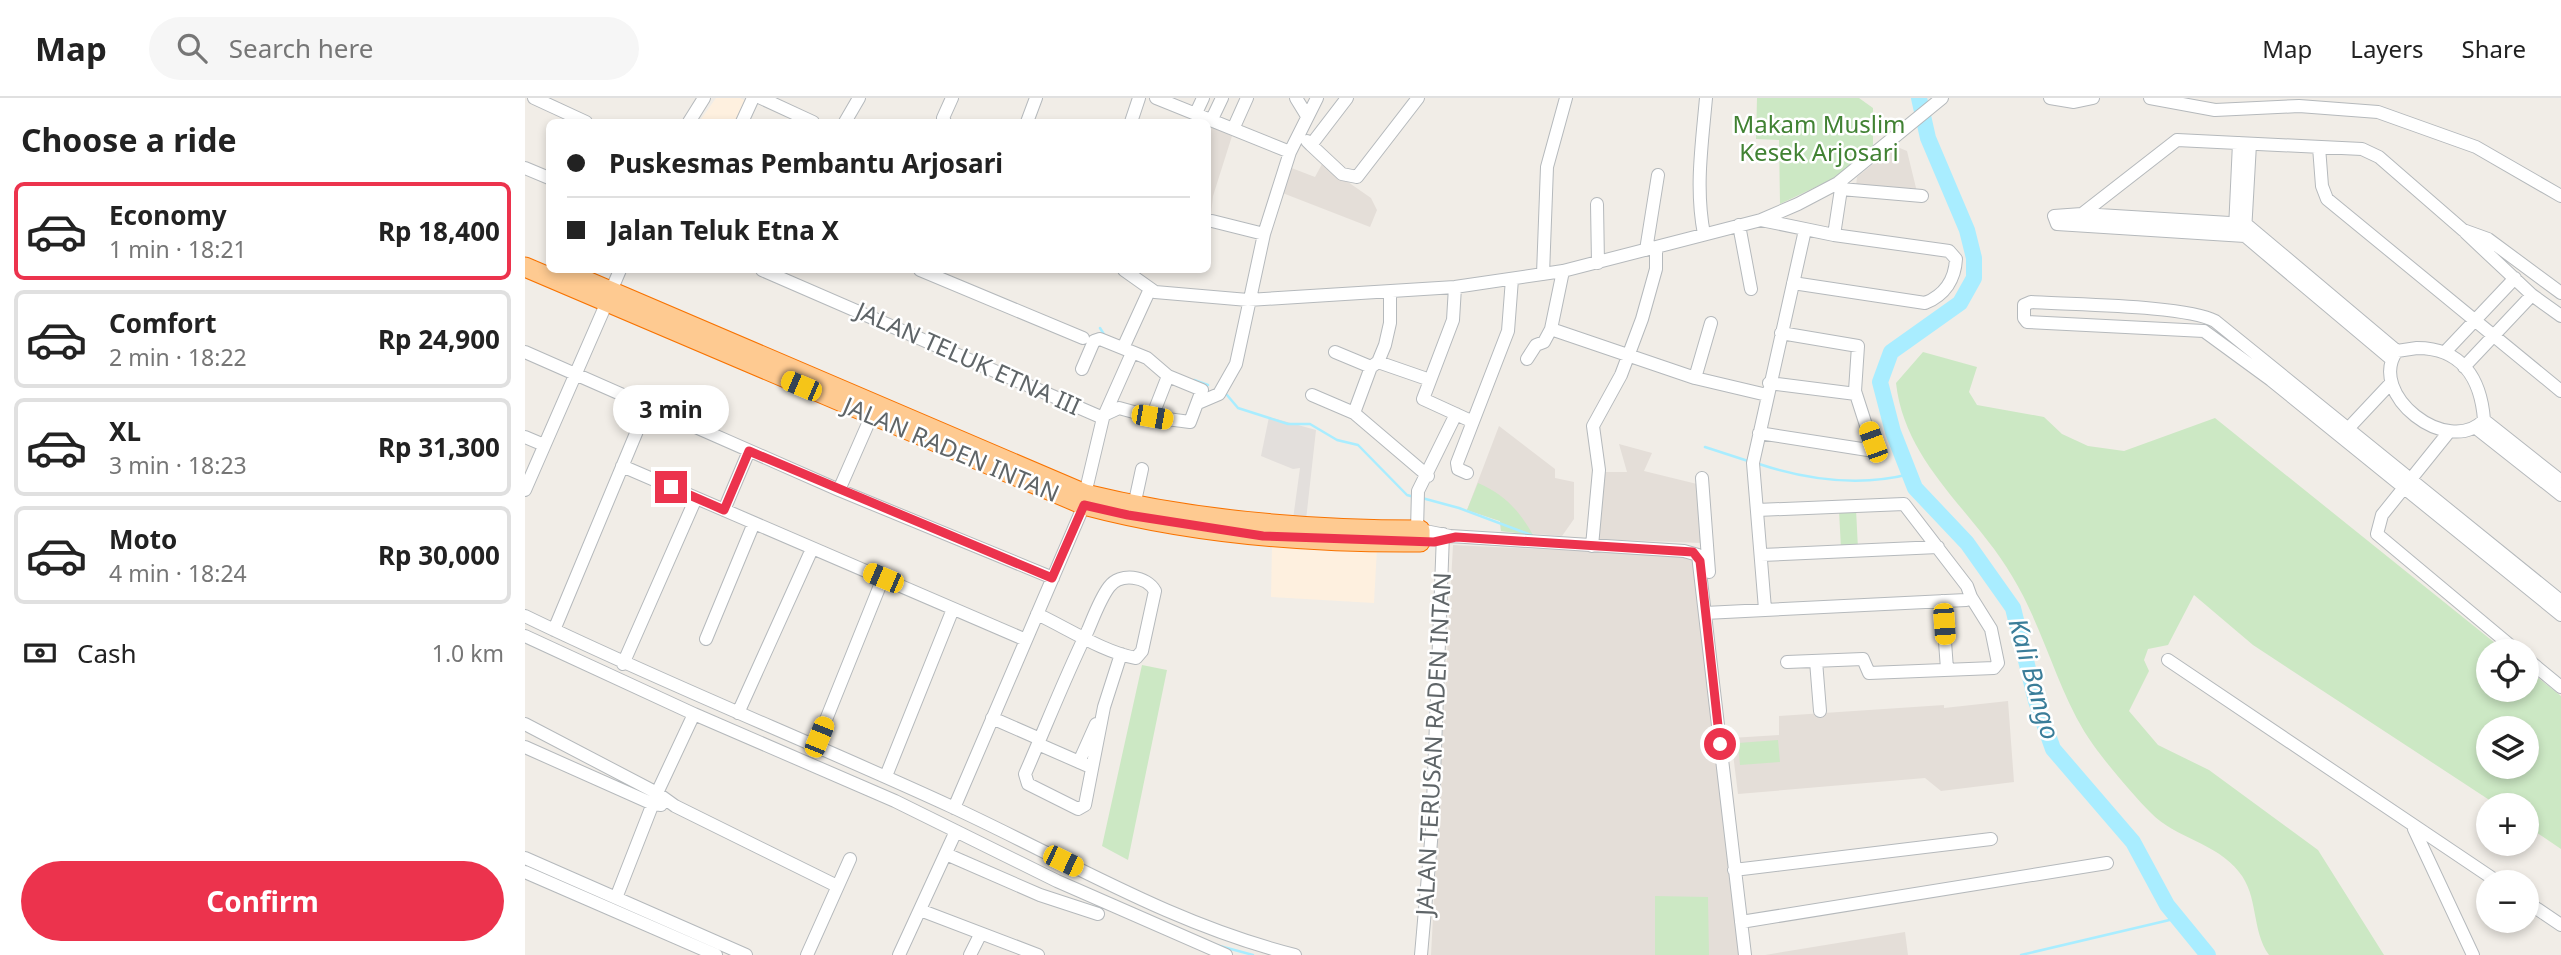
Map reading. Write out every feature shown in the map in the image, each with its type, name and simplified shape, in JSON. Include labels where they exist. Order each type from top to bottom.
[{"type":"highway","points":[[525,254],[546,264]]},
{"type":"highway","name":"JALAN RADEN INTAN","points":[[525,267],[609,296],[1084,499],[1283,532]]},
{"type":"highway","name":"JALAN RADEN INTAN","points":[[567,273],[609,296],[871,416],[1084,499],[1175,523],[1283,532],[1389,536],[1419,534]]},
{"type":"street","points":[[534,98],[580,119]]},
{"type":"street","points":[[691,119],[704,98]]},
{"type":"street","points":[[743,119],[753,98]]},
{"type":"street","points":[[761,98],[806,119]]},
{"type":"street","points":[[847,119],[859,98]]},
{"type":"street","points":[[944,119],[952,98]]},
{"type":"street","points":[[1028,119],[1036,98]]},
{"type":"street","points":[[1132,119],[1139,98]]},
{"type":"street","points":[[1156,98],[1234,127],[1290,152]]},
{"type":"street","points":[[1196,113],[1203,98]]},
{"type":"street","points":[[1212,119],[1222,98]]},
{"type":"street","points":[[1234,127],[1247,98]]},
{"type":"street","points":[[1296,98],[1307,116]]},
{"type":"street","points":[[1199,403],[1219,394],[1228,382],[1242,344],[1248,300],[1264,234],[1290,152],[1317,98]]},
{"type":"street","points":[[1311,145],[1347,98]]},
{"type":"street","points":[[1298,135],[1342,174],[1357,177],[1418,98]]},
{"type":"street","points":[[1543,274],[1546,167],[1566,98]]},
{"type":"street","points":[[1703,234],[1699,207],[1699,172],[1706,98]]},
{"type":"street","points":[[2050,98],[2074,102],[2094,98]]},
{"type":"street","points":[[2150,98],[2215,110],[2299,106],[2378,113],[2467,143],[2561,196]]},
{"type":"street","points":[[1128,273],[1150,289],[1172,295],[1248,300],[1455,287],[1563,271],[1761,219],[1840,186],[1940,99]]},
{"type":"street","points":[[2082,214],[2174,141],[2369,150],[2463,230],[2532,295],[2561,316]]},
{"type":"street","points":[[2240,229],[2244,143]]},
{"type":"street","points":[[2319,147],[2322,186],[2327,199],[2561,391]]},
{"type":"street","points":[[525,168],[546,177]]},
{"type":"street","points":[[1592,546],[1599,470],[1593,426],[1628,356],[1652,285],[1651,249],[1658,175]]},
{"type":"street","points":[[1840,186],[1922,197]]},
{"type":"street","points":[[1834,235],[1840,186]]},
{"type":"street","points":[[2103,197],[2117,216]]},
{"type":"street","points":[[1597,204],[1598,263]]},
{"type":"street","points":[[2163,224],[2117,216],[2082,214],[2054,219],[2057,224],[2163,224],[2240,229],[2394,355]]},
{"type":"street","points":[[1761,219],[1805,230],[1952,252],[1956,259],[1954,277],[1935,298],[1925,303],[1793,283]]},
{"type":"street","points":[[1212,221],[1264,234]]},
{"type":"street","points":[[1739,225],[1751,289]]},
{"type":"street","points":[[1765,609],[1753,463],[1805,230]]},
{"type":"street","points":[[2463,230],[2488,239],[2561,293]]},
{"type":"street","points":[[1527,359],[1537,345],[1544,342],[1552,329],[1563,271]]},
{"type":"street","points":[[525,490],[619,273]]},
{"type":"street","name":"JALAN TELUK ETNA III","points":[[769,273],[1104,416],[1084,499],[954,808]]},
{"type":"street","points":[[927,273],[1083,338]]},
{"type":"street","points":[[2445,352],[2515,278]]},
{"type":"street","points":[[1467,473],[1458,469],[1457,463],[1508,331],[1511,279]]},
{"type":"street","points":[[1455,287],[1453,320],[1442,355],[1424,395],[1427,403],[1471,421]]},
{"type":"street","points":[[1104,416],[1126,348],[1150,289]]},
{"type":"street","points":[[1354,413],[1388,330],[1390,292]]},
{"type":"street","points":[[2464,367],[2532,295]]},
{"type":"street","points":[[2344,433],[2263,358],[2206,316],[2031,302],[2024,307],[2024,320],[2027,322],[2204,331],[2344,433],[2407,483],[2540,591],[2561,615]]},
{"type":"street","points":[[2204,331],[2206,316]]},
{"type":"street","points":[[1695,378],[1711,323]]},
{"type":"street","points":[[1552,329],[1695,378],[1768,389],[1856,394]]},
{"type":"street","points":[[1759,433],[1871,449],[1873,442],[1856,394],[1860,349],[1856,345],[1781,333]]},
{"type":"street","points":[[1082,369],[1096,339],[1126,348],[1152,361],[1168,376],[1201,387],[1199,403],[1189,422],[1152,417],[1119,408],[1104,416]]},
{"type":"street","points":[[2394,355],[2428,348],[2445,352],[2464,367],[2479,387],[2480,424],[2561,495]]},
{"type":"street","points":[[525,352],[839,490],[1052,578]]},
{"type":"street","points":[[1335,352],[1430,380]]},
{"type":"street","points":[[2344,433],[2390,384],[2394,355]]},
{"type":"street","points":[[1152,417],[1168,376]]},
{"type":"street","points":[[2390,384],[2419,417],[2448,433]]},
{"type":"street","points":[[1312,395],[1354,413],[1428,476]]},
{"type":"street","points":[[554,630],[647,407]]},
{"type":"street","points":[[1419,534],[1418,491],[1428,476],[1456,414]]},
{"type":"street","points":[[839,490],[871,416]]},
{"type":"street","points":[[2480,424],[2448,433],[2378,522],[2381,539],[2502,639]]},
{"type":"street","points":[[2480,424],[2561,481]]},
{"type":"street","points":[[525,437],[544,445]]},
{"type":"street","points":[[724,510],[749,451]]},
{"type":"street","points":[[622,467],[1026,640]]},
{"type":"street","points":[[1134,506],[1142,469]]},
{"type":"street","points":[[1702,478],[1709,612],[1745,955]]},
{"type":"street","points":[[623,664],[696,498]]},
{"type":"street","points":[[1757,510],[1904,504],[1967,586],[1968,598],[1990,629],[1998,666],[1869,673],[1863,659],[1787,662]]},
{"type":"street","points":[[706,639],[754,523]]},
{"type":"street","name":"JALAN RADEN INTAN","points":[[1419,534],[1693,552],[1700,561],[1709,612]]},
{"type":"street","name":"JALAN TERUSAN RADEN INTAN","points":[[1422,955],[1432,830],[1445,537]]},
{"type":"street","points":[[1761,555],[1938,547]]},
{"type":"street","points":[[738,713],[812,549]]},
{"type":"street","points":[[815,747],[883,578]]},
{"type":"street","points":[[1037,614],[1085,636],[1121,654],[1137,657],[1142,651],[1156,594],[1149,583],[1128,578],[1110,585],[1085,636],[1025,774],[1027,784],[1078,809],[1084,807],[1104,707],[1121,654]]},
{"type":"street","points":[[2540,591],[2561,601]]},
{"type":"street","points":[[1709,612],[1968,598]]},
{"type":"street","points":[[1942,601],[1947,669]]},
{"type":"street","points":[[886,776],[953,609]]},
{"type":"street","points":[[525,616],[623,664],[886,776],[1172,915],[1243,942],[1295,955]]},
{"type":"street","points":[[525,636],[694,714],[895,801],[1199,950],[1226,955]]},
{"type":"street","points":[[2168,660],[2479,870]]},
{"type":"street","points":[[1816,661],[1820,711]]},
{"type":"street","points":[[2539,669],[2561,687]]},
{"type":"street","points":[[1079,762],[1104,707]]},
{"type":"street","points":[[616,898],[655,799],[694,714]]},
{"type":"street","points":[[992,718],[1092,768]]},
{"type":"street","points":[[525,724],[655,799]]},
{"type":"street","points":[[525,747],[675,806],[837,886]]},
{"type":"street","points":[[2414,828],[2473,955]]},
{"type":"street","points":[[899,955],[956,831]]},
{"type":"street","points":[[1734,870],[1991,839]]},
{"type":"street","points":[[946,855],[1040,895],[1098,914]]},
{"type":"street","points":[[525,858],[746,955]]},
{"type":"street","points":[[807,955],[851,859]]},
{"type":"street","points":[[1741,922],[2107,863]]},
{"type":"street","points":[[525,872],[716,955]]},
{"type":"street","points":[[2539,910],[2561,925]]},
{"type":"street","points":[[920,911],[1034,954]]},
{"type":"street","points":[[970,955],[980,935]]},
{"type":"shaded area","points":[[716,98],[740,98],[748,102],[740,119],[701,119]]},
{"type":"shaded area","points":[[1211,126],[1232,136],[1213,196],[1211,215]]},
{"type":"shaded area","points":[[1895,146],[1907,151],[1917,192],[1856,186],[1857,177]]},
{"type":"shaded area","points":[[1322,164],[1371,198],[1377,210],[1370,227],[1280,192],[1289,167],[1315,177]]},
{"type":"shaded area","points":[[1269,417],[1316,430],[1306,520],[1293,519],[1300,468],[1293,469],[1261,456]]},
{"type":"shaded area","points":[[1499,426],[1555,469],[1555,478],[1574,482],[1574,519],[1562,536],[1501,531],[1500,521],[1467,510]]},
{"type":"shaded area","points":[[1619,444],[1652,453],[1644,471],[1697,484],[1701,543],[1595,539],[1603,472],[1627,472]]},
{"type":"shaded area","points":[[1453,545],[1687,556],[1694,561],[1742,955],[1431,955]]},
{"type":"shaded area","points":[[1272,546],[1377,548],[1374,603],[1271,597]]},
{"type":"shaded area","points":[[2008,701],[2014,782],[1941,791],[1925,778],[1738,794],[1731,738],[1779,735],[1779,716],[1944,705],[1944,708]]},
{"type":"shaded area","points":[[1905,932],[1908,955],[1765,955]]},
{"type":"green space","name":"Makam Muslim Kesek Arjosari","points":[[1757,98],[1859,98],[1873,108],[1873,148],[1841,175],[1780,204],[1779,140],[1756,139]]},
{"type":"green space","points":[[1923,352],[1977,367],[1969,392],[1977,405],[2044,417],[2062,434],[2088,446],[2124,451],[2215,418],[2490,639],[2476,639],[2476,702],[2539,702],[2539,679],[2561,696],[2561,849],[2539,834],[2539,793],[2479,793],[2253,645],[2194,595],[2168,645],[2148,649],[2144,660],[2149,671],[2129,711],[2158,745],[2209,770],[2318,850],[2384,955],[2269,955],[2263,945],[2250,892],[2239,872],[2219,854],[2172,829],[2151,813],[2115,773],[2084,731],[2023,595],[1996,552],[1927,463],[1902,412],[1896,383]]},
{"type":"green space","points":[[1478,483],[1510,504],[1533,535],[1501,531],[1500,521],[1467,510]]},
{"type":"green space","points":[[1856,509],[1858,549],[1841,549],[1839,510]]},
{"type":"green space","points":[[1142,665],[1167,670],[1128,860],[1102,846]]},
{"type":"green space","points":[[1778,740],[1780,762],[1740,765],[1738,743]]},
{"type":"green space","points":[[1655,896],[1708,897],[1709,955],[1655,955]]},
{"type":"waterway","name":"Kali Bango","points":[[1919,98],[1928,138],[1967,230],[1974,258],[1974,278],[1960,303],[1891,352],[1880,382],[1893,432],[1915,488],[1967,543],[2013,608],[2036,701],[2053,749],[2133,842],[2167,905],[2208,955]]},
{"type":"waterway","points":[[1100,328],[1105,336]]},
{"type":"waterway","points":[[1194,380],[1208,385]]},
{"type":"waterway","points":[[1227,395],[1238,408],[1288,424],[1310,424],[1337,440],[1358,445],[1407,495],[1414,497]]},
{"type":"waterway","points":[[1705,447],[1748,461]]},
{"type":"waterway","points":[[1759,464],[1834,480],[1872,480],[1910,474]]},
{"type":"waterway","points":[[1422,498],[1459,508],[1531,535]]},
{"type":"waterway","points":[[2021,955],[2178,918]]},
{"type":"waterway","points":[[1216,945],[1253,955]]},
{"type":"route","points":[[671,487],[724,510],[749,451],[1052,578],[1084,505],[1175,523],[1299,540],[1434,542],[1450,536],[1693,552],[1698,555],[1700,561],[1720,744]]}]
